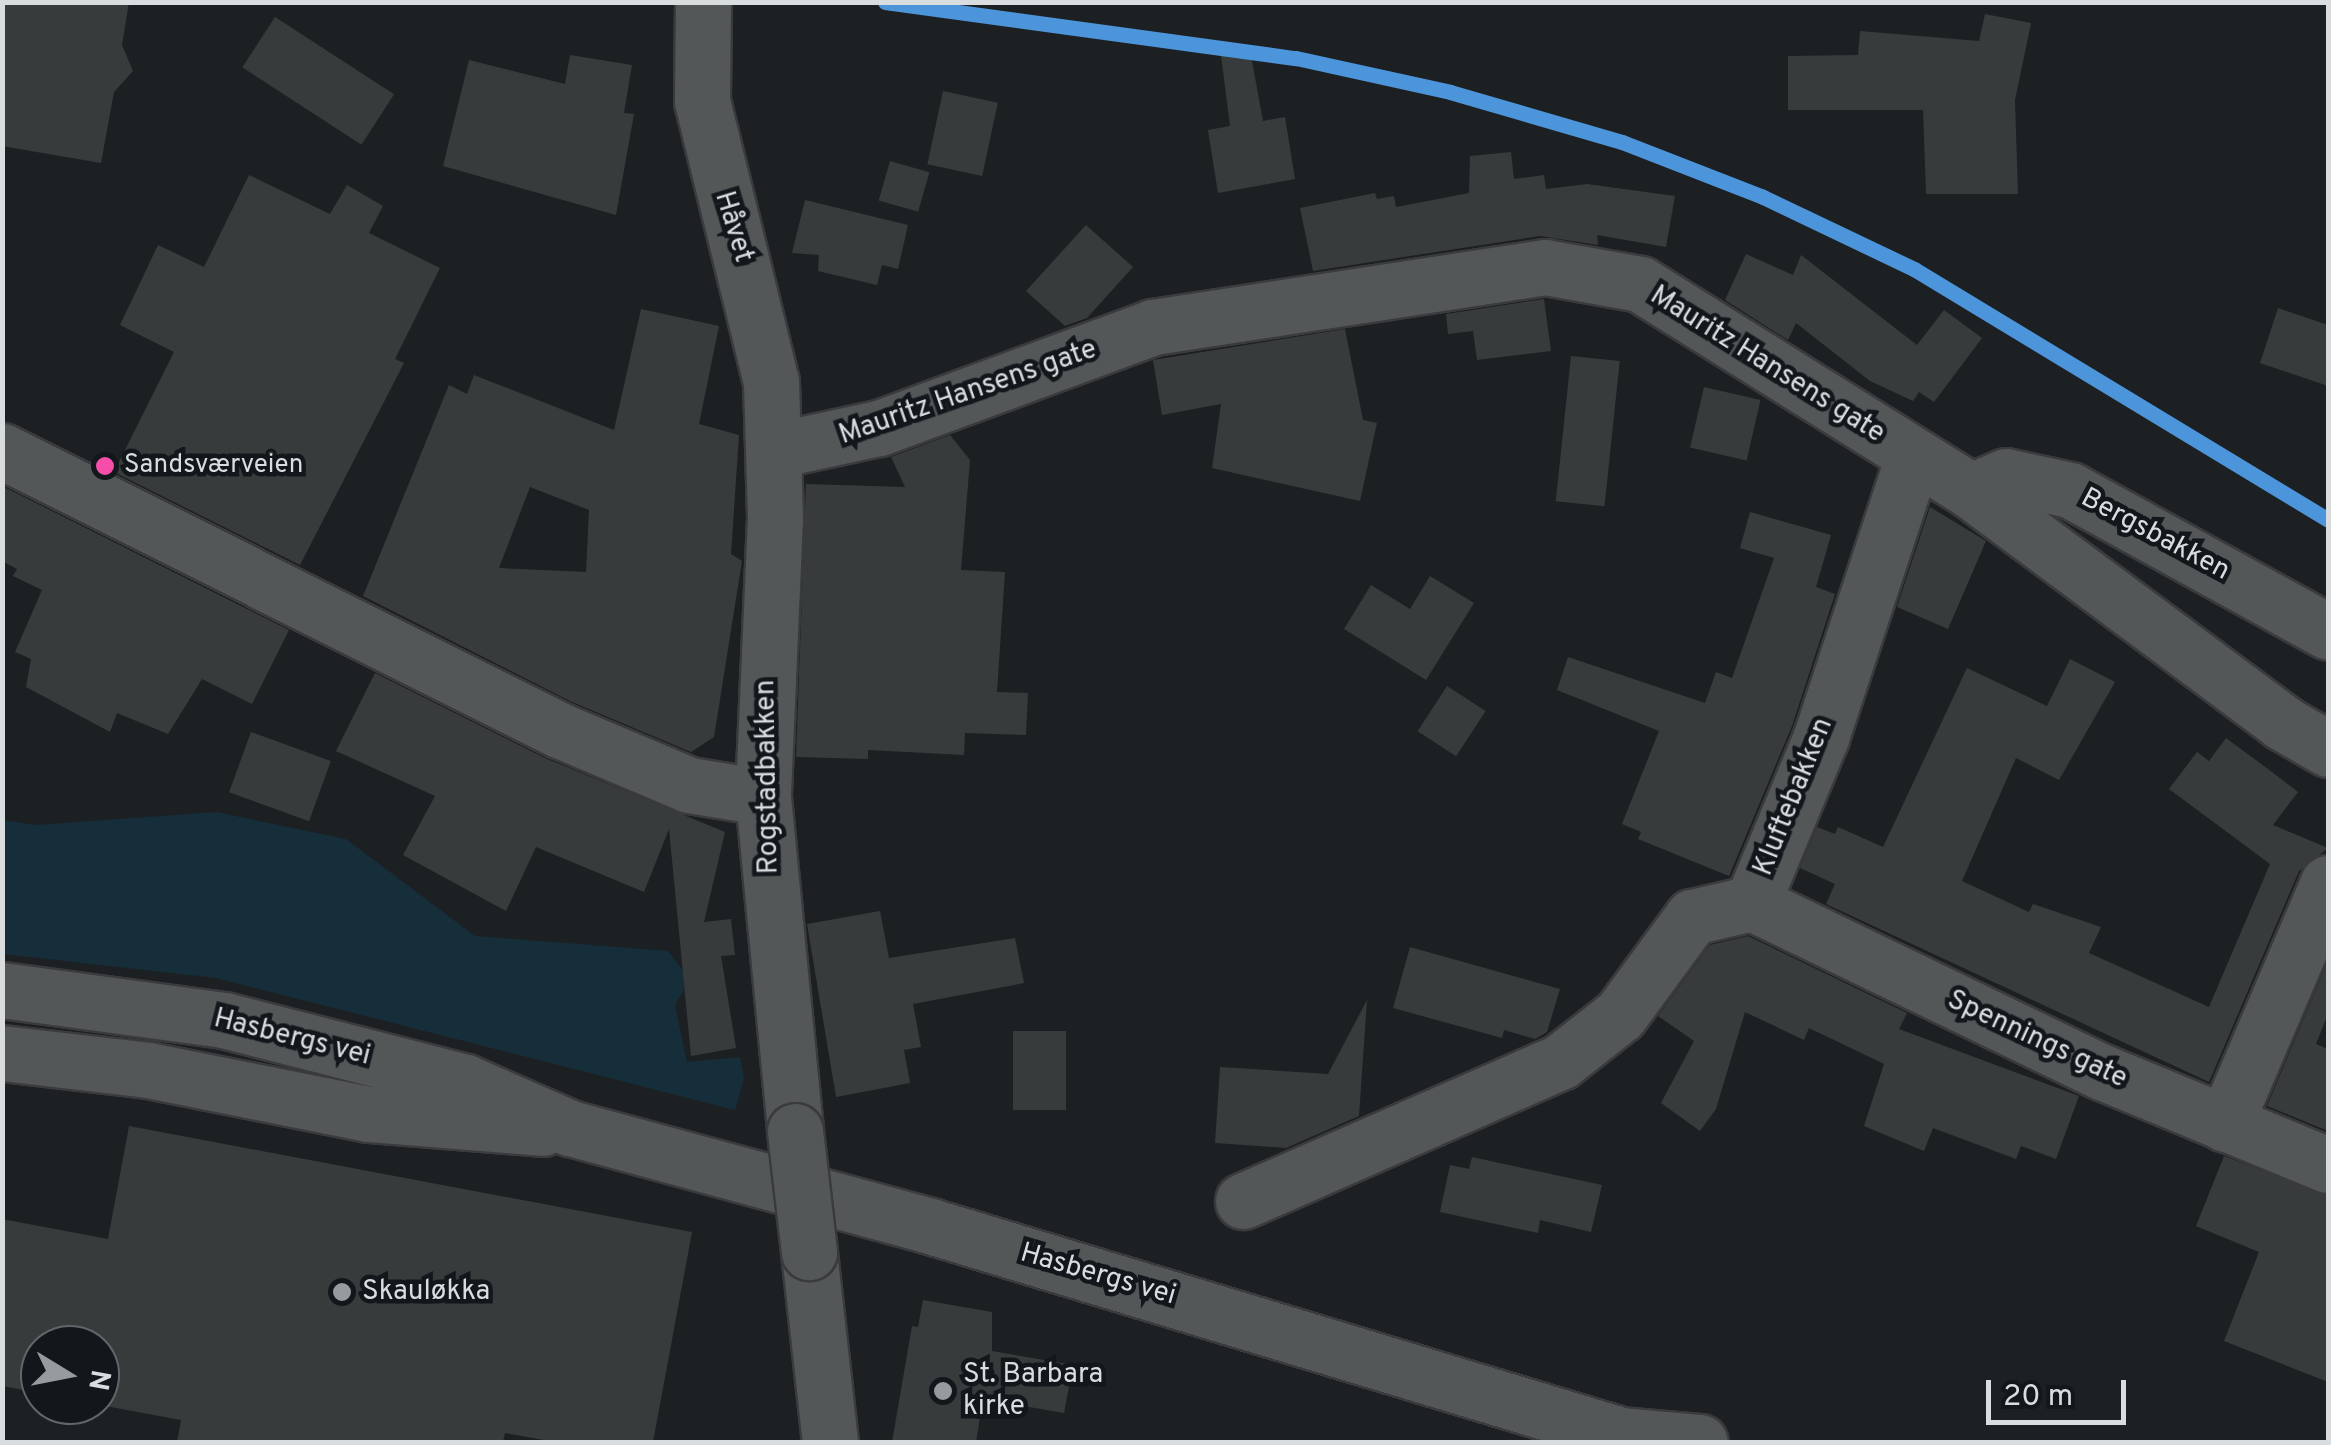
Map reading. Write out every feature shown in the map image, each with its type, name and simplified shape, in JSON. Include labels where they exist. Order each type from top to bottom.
[{"type":"street","name":"Håvet","points":[[702,11],[702,101],[764,336],[776,450]]},
{"type":"street","name":"Mauritz Hansens gate","points":[[776,450],[879,428],[1153,327],[1545,267],[1640,284],[1826,396],[1912,458],[1971,491],[2282,723],[2328,749]]},
{"type":"street","name":"Rogstadbakken","points":[[776,450],[762,797],[804,1116],[809,1252],[830,1442]]},
{"type":"street","points":[[2,451],[558,730],[689,786],[762,797]]},
{"type":"street","name":"Kluftebakken","points":[[1243,1201],[1560,1062],[1620,1016],[1692,916],[1752,902],[1821,737],[1912,458]]},
{"type":"street","name":"Bergsbakken","points":[[1971,491],[2006,476],[2070,490],[2328,632]]},
{"type":"street","points":[[2225,1124],[2328,883]]},
{"type":"street","name":"Spennings gate","points":[[1752,902],[2102,1072],[2328,1165]]},
{"type":"street","name":"Hasbergs vei","points":[[2,990],[224,1020],[465,1082],[570,1128],[1144,1289],[1628,1439],[1700,1442]]},
{"type":"street","name":"Hasbergs vei","points":[[3,1063],[134,1068],[456,1126],[570,1128]]},
{"type":"shaded area","points":[[216,812],[346,839],[475,936],[668,951],[690,980],[675,1005],[687,1062],[740,1057],[744,1079],[735,1110],[216,978],[3,954],[2,820],[36,825]]},
{"type":"building","points":[[2,2],[129,2],[122,45],[133,71],[114,92],[101,163],[2,146]]},
{"type":"building","points":[[1985,14],[2031,23],[2015,100],[2018,194],[1926,194],[1923,110],[1788,110],[1788,56],[1858,55],[1860,31],[1979,41]]},
{"type":"building","points":[[275,17],[394,94],[361,145],[242,67]]},
{"type":"building","points":[[1250,50],[1263,121],[1285,117],[1295,179],[1218,193],[1208,130],[1230,126],[1221,55]]},
{"type":"building","points":[[570,55],[632,65],[624,113],[634,114],[616,215],[443,166],[469,60],[565,84]]},
{"type":"building","points":[[943,91],[998,103],[982,176],[927,164]]},
{"type":"building","points":[[1511,152],[1514,179],[1544,175],[1546,189],[1587,184],[1675,196],[1666,247],[1597,235],[1598,245],[1540,236],[1313,271],[1300,208],[1375,193],[1377,199],[1394,196],[1396,207],[1469,193],[1470,156]]},
{"type":"building","points":[[890,161],[929,172],[918,212],[879,200]]},
{"type":"building","points":[[249,175],[330,214],[347,185],[383,206],[369,233],[440,268],[395,359],[404,363],[300,565],[114,472],[174,352],[120,325],[158,245],[204,267]]},
{"type":"building","points":[[805,200],[908,225],[898,269],[882,265],[877,285],[818,271],[819,255],[792,253]]},
{"type":"building","points":[[1086,225],[1133,267],[1087,318],[1065,326],[1026,291]]},
{"type":"building","points":[[1746,254],[1793,275],[1801,255],[1917,345],[1944,310],[1982,338],[1934,402],[1919,392],[1913,401],[1870,381],[1796,323],[1788,340],[1725,300]]},
{"type":"building","points":[[1544,299],[1551,351],[1477,360],[1473,331],[1448,334],[1446,314]]},
{"type":"building","points":[[2278,308],[2328,325],[2328,386],[2260,363]]},
{"type":"building","points":[[641,309],[719,326],[699,424],[739,435],[731,554],[742,561],[714,737],[691,752],[572,702],[363,596],[449,385],[467,394],[474,375],[614,430]],"holes":[[[530,487],[589,510],[586,572],[499,568]]]},
{"type":"building","points":[[1345,329],[1363,420],[1377,423],[1360,501],[1212,468],[1221,404],[1162,415],[1153,360]]},
{"type":"building","points":[[1571,356],[1620,361],[1604,506],[1556,501]]},
{"type":"building","points":[[1704,387],[1761,400],[1747,460],[1690,447]]},
{"type":"building","points":[[950,435],[970,460],[961,570],[1005,572],[997,692],[1028,693],[1026,735],[965,733],[964,755],[868,750],[868,759],[796,757],[806,484],[905,487],[891,457]]},
{"type":"building","points":[[2,486],[289,630],[252,704],[202,679],[168,734],[117,713],[110,732],[26,687],[31,659],[15,652],[42,590],[13,576],[17,569],[2,561]]},
{"type":"building","points":[[1930,507],[1986,541],[1948,629],[1897,607]]},
{"type":"building","points":[[1750,512],[1831,535],[1816,587],[1835,594],[1792,726],[1729,876],[1638,839],[1641,832],[1622,824],[1659,731],[1557,690],[1568,657],[1705,703],[1716,672],[1732,678],[1774,558],[1740,548]]},
{"type":"building","points":[[1430,576],[1474,603],[1426,680],[1344,629],[1371,585],[1410,609]]},
{"type":"building","points":[[2070,659],[2115,682],[2059,780],[2016,758],[1962,881],[2029,912],[2033,904],[2101,927],[2089,953],[2209,1007],[2270,864],[2169,789],[2197,752],[2209,761],[2226,738],[2298,792],[2273,825],[2328,848],[2299,871],[2209,1082],[1826,904],[1835,884],[1800,868],[1817,827],[1835,834],[1838,827],[1883,847],[1967,668],[2047,706]]},
{"type":"building","points":[[375,673],[545,758],[725,832],[704,922],[731,919],[735,955],[721,956],[736,1048],[691,1056],[669,829],[644,892],[536,847],[506,911],[403,855],[435,796],[336,751]]},
{"type":"building","points":[[1447,686],[1486,711],[1456,756],[1418,731]]},
{"type":"building","points":[[251,732],[331,761],[309,821],[229,792]]},
{"type":"building","points":[[880,911],[889,958],[1015,938],[1024,983],[913,1004],[921,1047],[904,1050],[910,1083],[836,1097],[807,924]]},
{"type":"building","points":[[1748,936],[1907,1013],[1899,1029],[2079,1096],[2056,1159],[2021,1146],[2016,1159],[1933,1128],[1924,1151],[1864,1126],[1884,1064],[1809,1028],[1804,1040],[1745,1012],[1716,1109],[1700,1131],[1661,1103],[1694,1041],[1658,1016],[1710,945]]},
{"type":"building","points":[[1410,947],[1560,989],[1547,1032],[1535,1039],[1504,1030],[1502,1038],[1393,1008]]},
{"type":"building","points":[[2328,961],[2328,1014],[2316,1044],[2328,1049],[2328,1131],[2267,1106]]},
{"type":"building","points":[[1367,1000],[1359,1116],[1286,1148],[1215,1143],[1220,1067],[1328,1074]]},
{"type":"building","points":[[1013,1031],[1066,1031],[1066,1110],[1013,1110]]},
{"type":"building","name":"Skauløkka","points":[[129,1126],[692,1232],[653,1442],[555,1442],[505,1433],[503,1442],[177,1442],[181,1420],[120,1409],[120,1325],[20,1325],[20,1389],[2,1386],[2,1219],[108,1239]]},
{"type":"building","points":[[2224,1156],[2328,1196],[2328,1382],[2224,1341],[2259,1252],[2196,1226]]},
{"type":"building","points":[[1472,1157],[1602,1185],[1591,1232],[1540,1220],[1538,1233],[1440,1212],[1450,1165],[1469,1169]]},
{"type":"building","name":"St. Barbara kirke","points":[[923,1300],[992,1312],[992,1351],[1073,1365],[1064,1413],[983,1399],[976,1442],[892,1442],[912,1326],[918,1327]]},
{"type":"transit line","points":[[885,2],[1296,58],[1450,92],[1622,142],[1763,197],[1914,269],[2328,520]]},
{"type":"place","name":"Sandsværveien","points":[[105,466]]},
{"type":"place","name":"Skauløkka","points":[[342,1292]]},
{"type":"place","name":"St. Barbara kirke","points":[[943,1391]]}]
